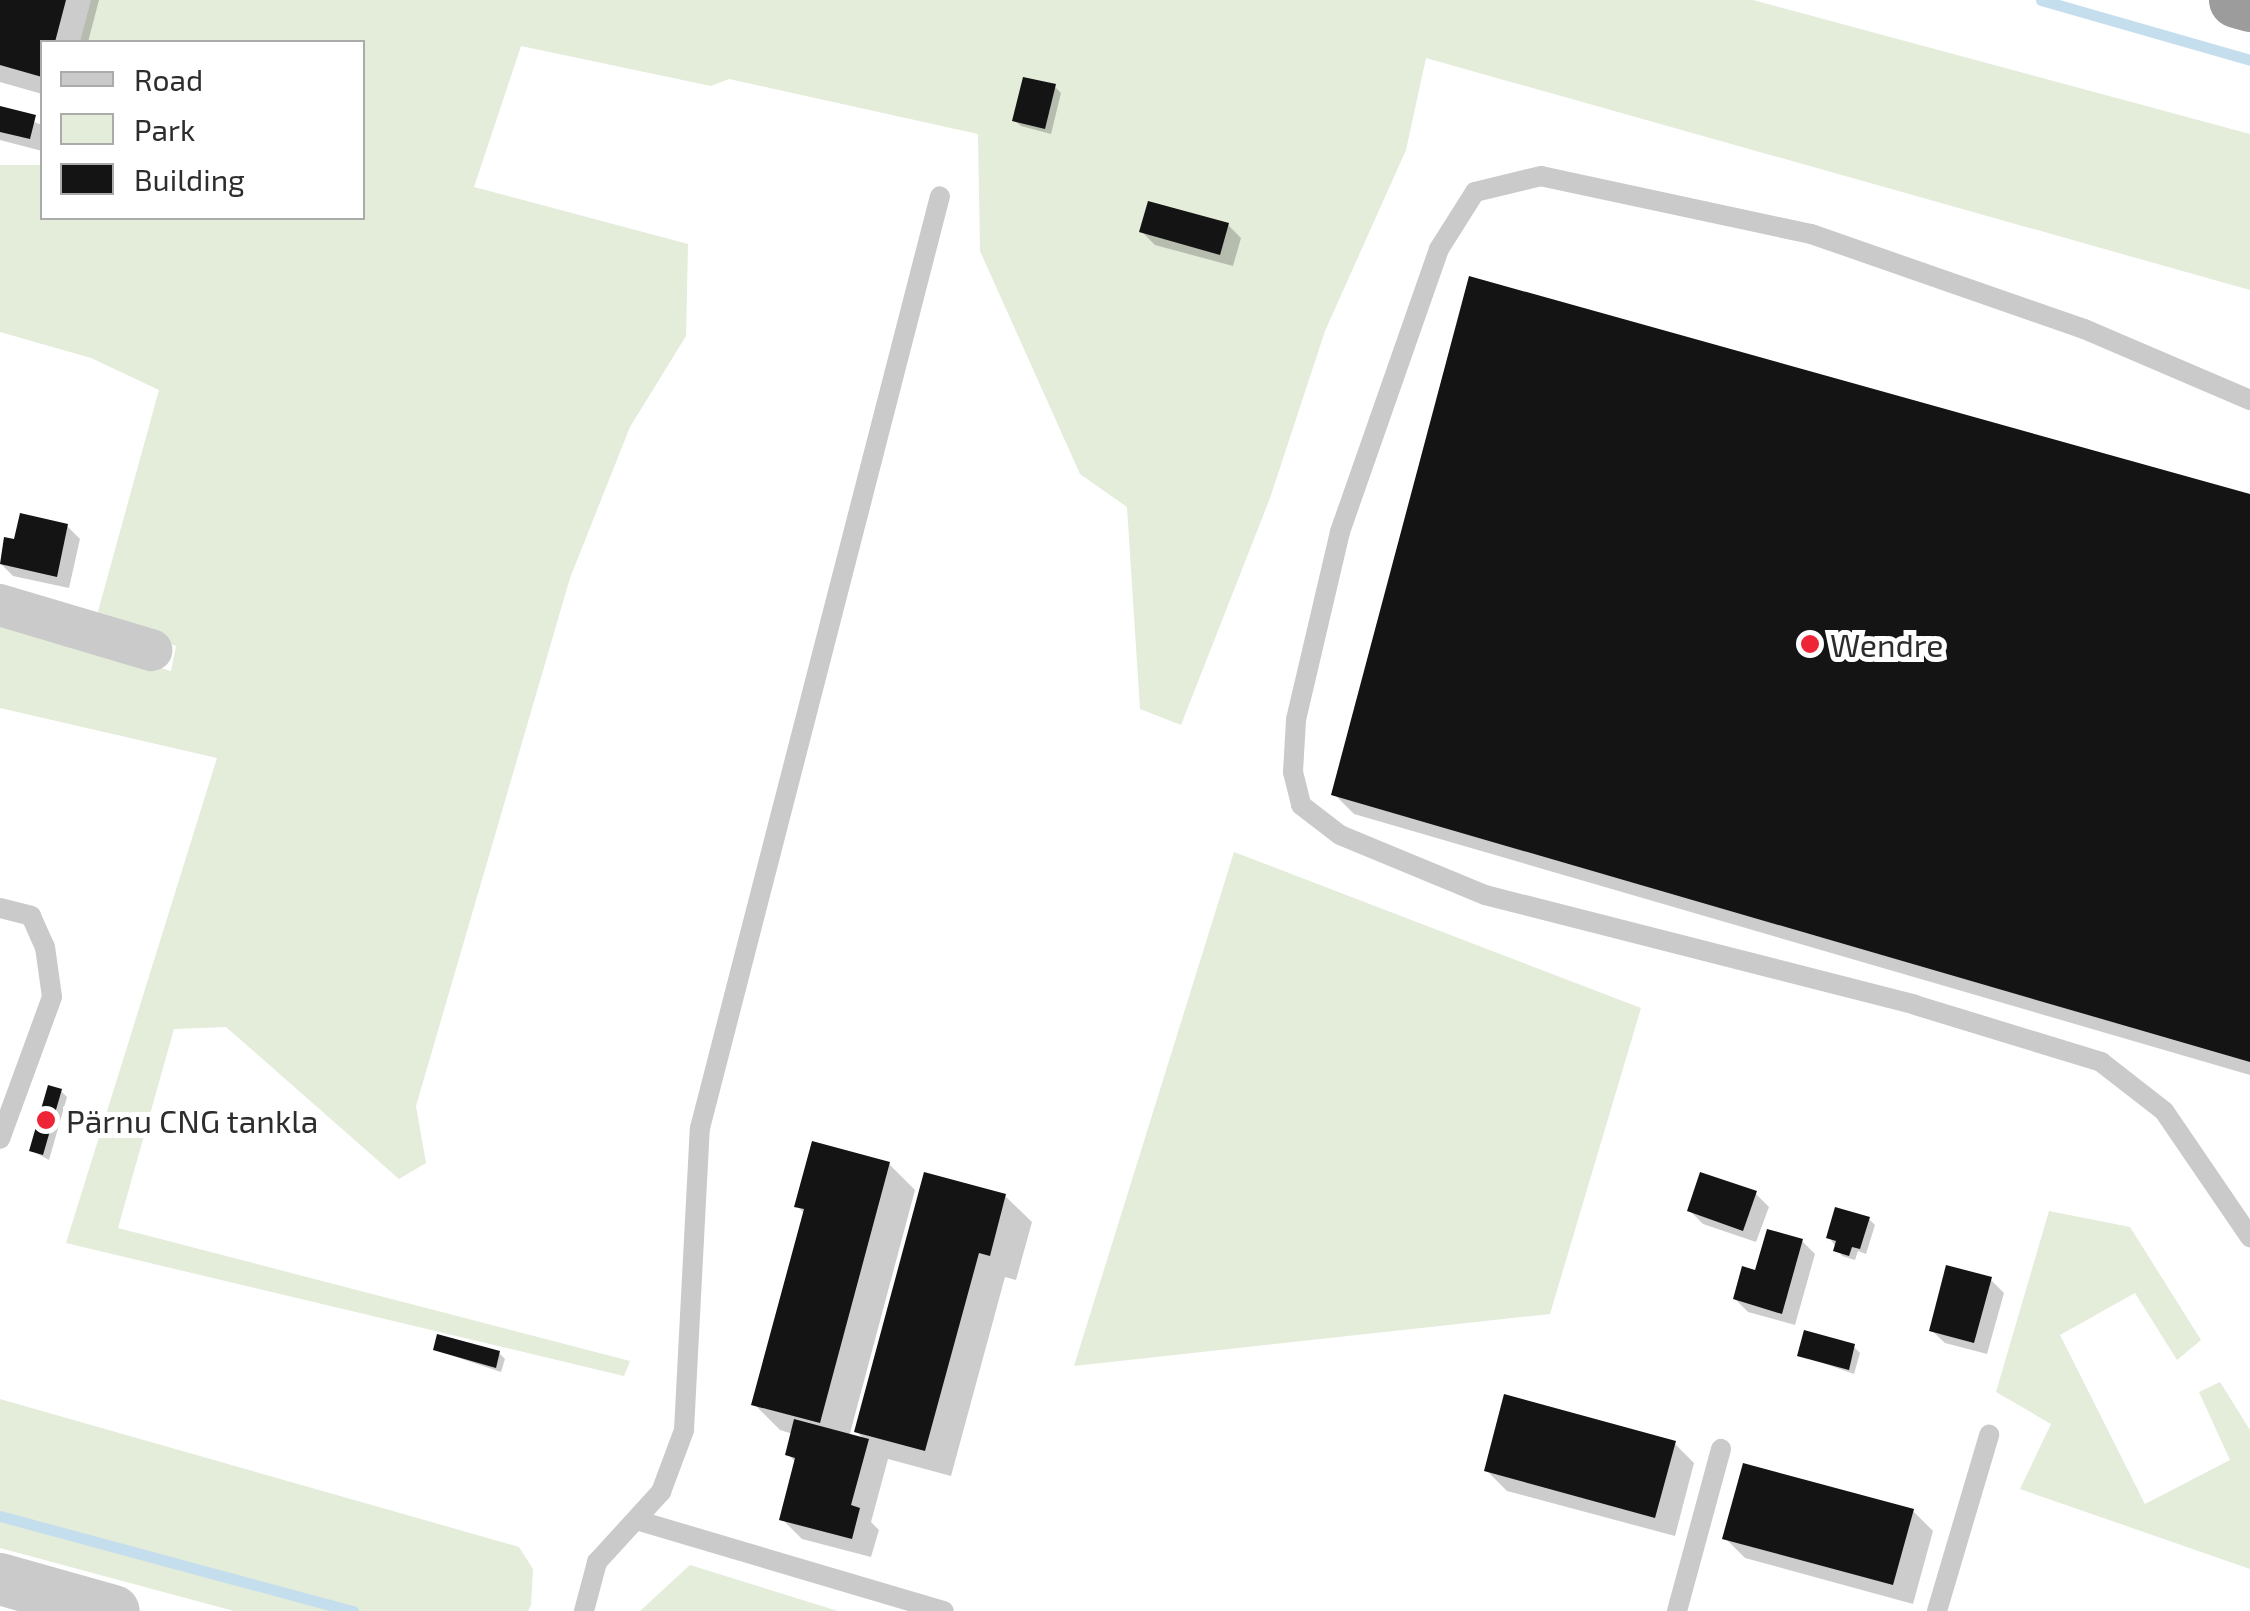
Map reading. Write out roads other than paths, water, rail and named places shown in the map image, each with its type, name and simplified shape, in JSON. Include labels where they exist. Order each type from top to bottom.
[{"type":"highway","points":[[2236,0],[2250,4]]},
{"type":"street","points":[[0,605],[151,650]]},
{"type":"street","points":[[0,1579],[114,1611]]},
{"type":"lane","points":[[2250,400],[2084,329],[1811,234],[1540,176],[1475,192],[1439,249],[1340,532],[1296,720],[1293,772],[1301,805],[1340,835],[1485,895],[1915,1006],[2101,1062],[2164,1111],[2250,1237]]},
{"type":"lane","points":[[584,1611],[597,1562],[662,1492],[684,1430],[700,1128],[940,196]]},
{"type":"lane","points":[[0,908],[31,916],[46,947],[52,997],[0,1139]]},
{"type":"lane","points":[[1937,1611],[1989,1435]]},
{"type":"lane","points":[[1677,1611],[1721,1450]]},
{"type":"lane","points":[[636,1520],[944,1611]]},
{"type":"waterway","points":[[2041,0],[2250,60]]},
{"type":"waterway","points":[[0,1516],[353,1611]]},
{"type":"place","name":"Wendre","points":[[1810,644]]},
{"type":"place","name":"Pärnu CNG tankla","points":[[46,1120]]}]
